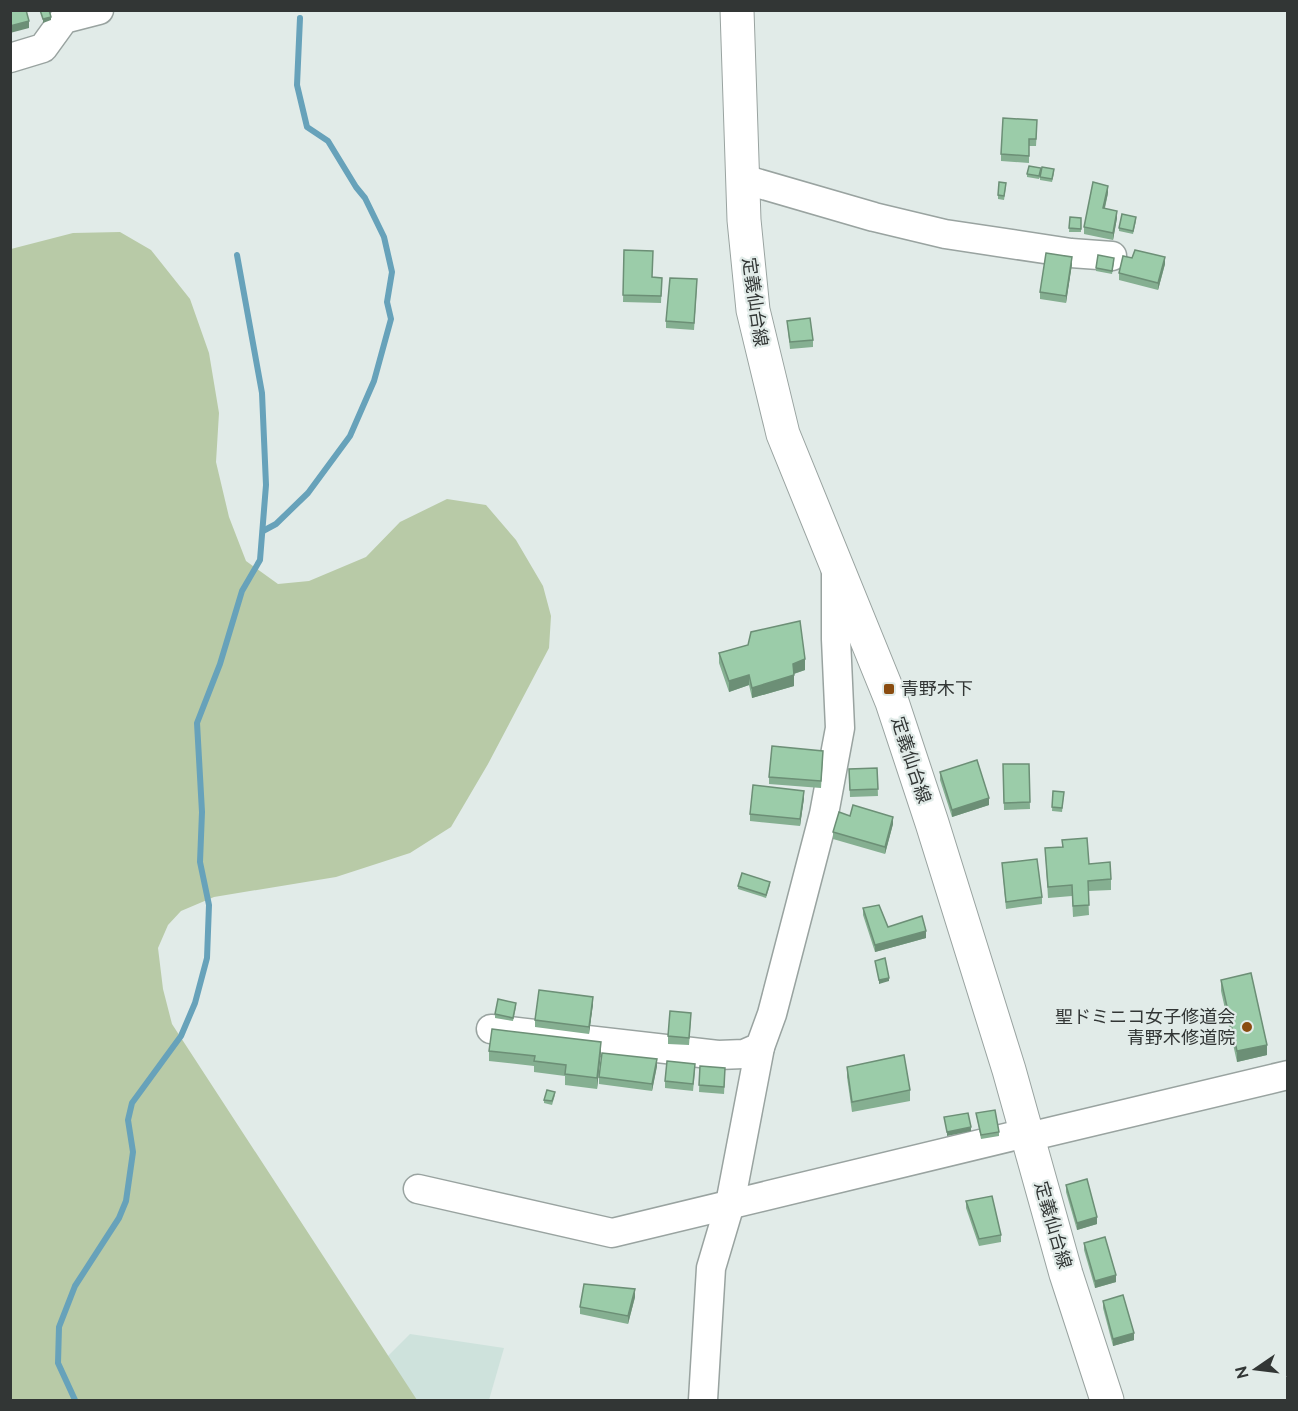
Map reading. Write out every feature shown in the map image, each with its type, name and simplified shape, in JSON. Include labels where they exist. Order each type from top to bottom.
[{"type":"main road","name":"定義仙台線","points":[[737,10],[744,220],[753,310],[783,434],[892,702],[1009,1070],[1066,1274],[1107,1401]]},
{"type":"street","points":[[10,58],[44,48],[63,19],[99,10]]},
{"type":"street","points":[[743,178],[874,217],[945,234],[1071,253],[1112,256]]},
{"type":"street","points":[[703,1401],[711,1268],[730,1204],[760,1047],[772,1014],[824,814],[840,728],[836,639],[836,564]]},
{"type":"street","points":[[491,1029],[718,1055],[744,1054],[760,1047]]},
{"type":"street","points":[[418,1189],[612,1233],[1287,1075]]},
{"type":"shaded area","points":[[410,1334],[504,1348],[489,1400],[344,1400]]},
{"type":"green space","points":[[120,232],[151,250],[190,299],[209,353],[219,413],[216,462],[229,517],[246,561],[278,584],[309,581],[366,557],[400,522],[447,499],[486,505],[516,540],[543,586],[551,616],[549,648],[488,764],[451,827],[410,853],[336,877],[214,897],[181,911],[168,925],[158,948],[163,989],[172,1024],[417,1400],[11,1400],[11,249],[73,233]]},
{"type":"building","points":[[10,10],[26,10],[29,21],[10,26]]},
{"type":"building","points":[[40,10],[49,10],[51,17],[43,19]]},
{"type":"building","points":[[1003,118],[1037,120],[1036,139],[1029,139],[1029,156],[1001,154]]},
{"type":"building","points":[[1029,166],[1041,168],[1039,176],[1027,174]]},
{"type":"building","points":[[1042,167],[1054,169],[1052,179],[1040,177]]},
{"type":"building","points":[[999,182],[1006,183],[1004,196],[998,195]]},
{"type":"building","points":[[1093,182],[1108,186],[1103,208],[1117,211],[1113,233],[1084,227]]},
{"type":"building","points":[[1122,214],[1136,217],[1133,231],[1119,228]]},
{"type":"building","points":[[1070,217],[1081,218],[1081,229],[1069,228]]},
{"type":"building","points":[[624,250],[653,251],[652,277],[662,278],[661,296],[623,295]]},
{"type":"building","points":[[1135,250],[1165,257],[1158,283],[1119,273],[1123,256],[1132,258]]},
{"type":"building","points":[[1046,253],[1072,257],[1066,296],[1040,292]]},
{"type":"building","points":[[1098,255],[1114,258],[1112,271],[1096,268]]},
{"type":"building","points":[[670,278],[697,279],[694,323],[666,321]]},
{"type":"building","points":[[810,318],[813,340],[790,342],[787,321]]},
{"type":"building","points":[[800,621],[805,659],[793,664],[794,675],[752,688],[749,675],[729,681],[719,653],[748,645],[751,632]]},
{"type":"building","points":[[772,746],[823,751],[821,781],[769,777]]},
{"type":"building","points":[[977,760],[989,798],[952,810],[940,772]]},
{"type":"building","points":[[1003,764],[1029,764],[1030,802],[1004,803]]},
{"type":"building","points":[[877,768],[878,789],[850,790],[849,769]]},
{"type":"building","points":[[753,785],[804,791],[800,819],[750,814]]},
{"type":"building","points":[[1053,791],[1064,792],[1062,808],[1052,807]]},
{"type":"building","points":[[853,805],[893,817],[885,847],[833,832],[839,812],[850,816]]},
{"type":"building","points":[[1087,838],[1089,864],[1110,862],[1111,879],[1088,881],[1089,905],[1073,906],[1072,885],[1048,887],[1045,848],[1063,847],[1062,840]]},
{"type":"building","points":[[1037,859],[1042,897],[1006,902],[1002,863]]},
{"type":"building","points":[[742,873],[770,882],[766,895],[738,886]]},
{"type":"building","points":[[879,905],[888,927],[922,916],[926,931],[875,945],[863,908]]},
{"type":"building","points":[[885,958],[889,978],[879,980],[875,961]]},
{"type":"building","points":[[1251,973],[1267,1045],[1237,1051],[1221,980]]},
{"type":"building","points":[[539,990],[593,997],[589,1027],[535,1020]]},
{"type":"building","points":[[498,999],[516,1003],[513,1018],[495,1014]]},
{"type":"building","points":[[670,1011],[691,1013],[689,1038],[668,1036]]},
{"type":"building","points":[[492,1029],[601,1042],[597,1078],[565,1074],[566,1065],[534,1061],[535,1056],[489,1051]]},
{"type":"building","points":[[602,1053],[657,1059],[652,1084],[599,1077]]},
{"type":"building","points":[[904,1055],[910,1090],[852,1102],[847,1067]]},
{"type":"building","points":[[667,1061],[695,1064],[693,1084],[665,1081]]},
{"type":"building","points":[[700,1066],[725,1068],[724,1087],[699,1085]]},
{"type":"building","points":[[547,1090],[555,1092],[552,1101],[544,1100]]},
{"type":"building","points":[[995,1110],[999,1132],[981,1135],[976,1113]]},
{"type":"building","points":[[968,1113],[971,1127],[947,1132],[944,1117]]},
{"type":"building","points":[[1087,1179],[1097,1217],[1077,1223],[1066,1185]]},
{"type":"building","points":[[992,1196],[1001,1235],[979,1239],[966,1201]]},
{"type":"building","points":[[1105,1237],[1116,1275],[1095,1281],[1084,1243]]},
{"type":"building","points":[[584,1284],[635,1289],[628,1316],[580,1307]]},
{"type":"building","points":[[1123,1295],[1134,1333],[1113,1339],[1103,1301]]},
{"type":"waterway","points":[[263,531],[276,524],[308,493],[350,436],[374,381],[391,319],[387,302],[392,272],[384,237],[365,198],[328,141],[307,127],[297,85],[300,18]]},
{"type":"waterway","points":[[75,1400],[58,1363],[59,1327],[75,1286],[119,1218],[126,1201],[133,1152],[128,1120],[132,1103],[181,1036],[195,1003],[207,958],[209,905],[200,862],[202,812],[197,723],[220,664],[242,591],[260,560],[266,485],[262,393],[237,255]]},
{"type":"place","name":"青野木下","points":[[889,689]]},
{"type":"place","name":"聖ドミニコ女子修道会 青野木修道院","points":[[1247,1027]]}]
